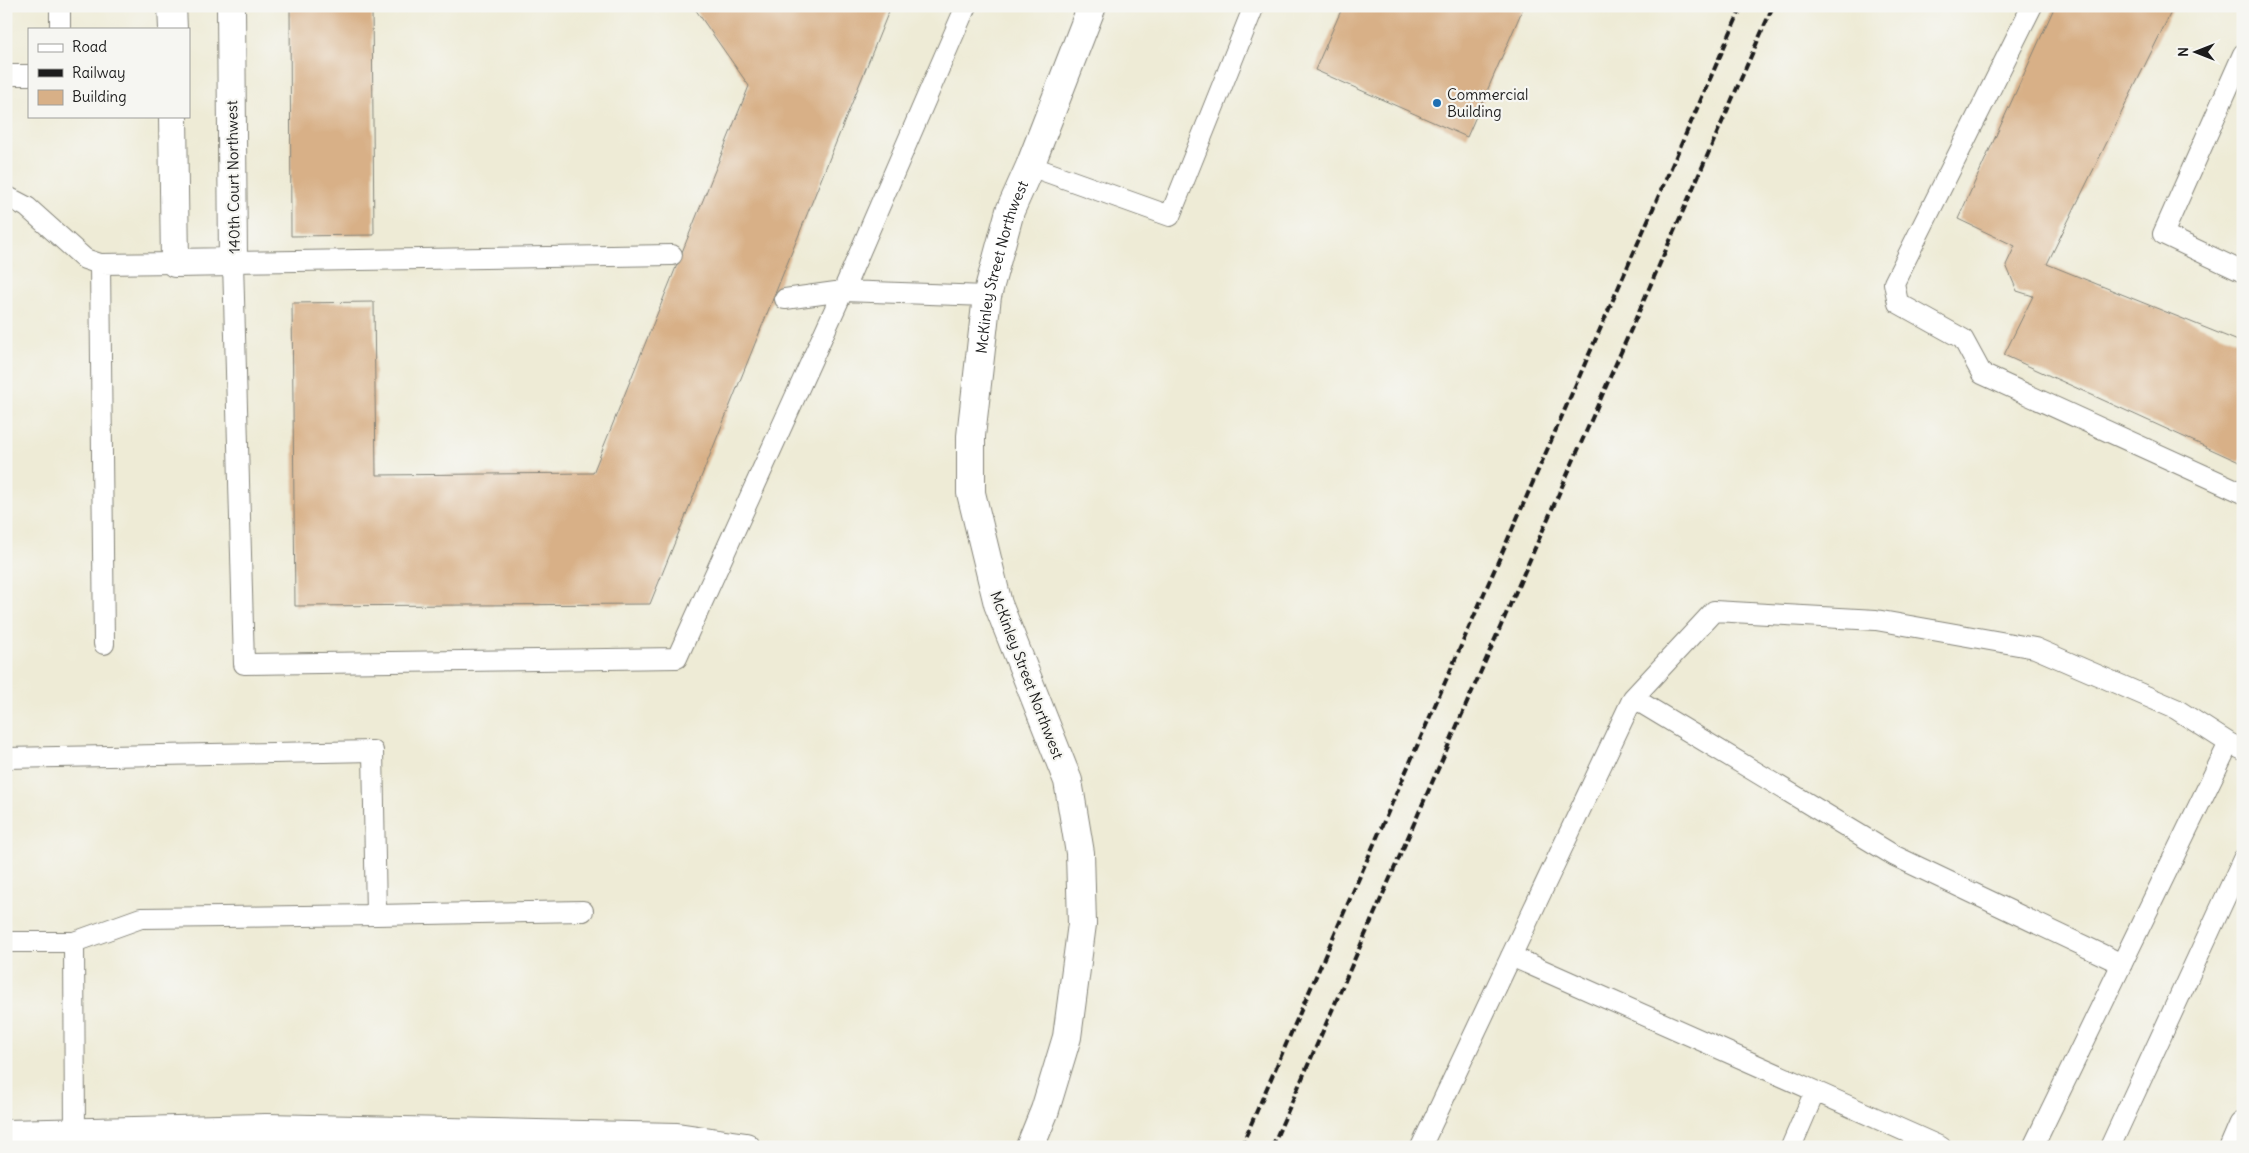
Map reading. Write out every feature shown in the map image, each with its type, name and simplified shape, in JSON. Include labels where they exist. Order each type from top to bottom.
[{"type":"main road","points":[[172,6],[173,28]]},
{"type":"main road","name":"140th Court Northwest","points":[[175,263],[234,262],[231,6]]},
{"type":"main road","name":"McKinley Street Northwest","points":[[1030,1147],[1044,1110],[1067,1036],[1082,924],[1080,853],[1068,781],[998,604],[971,493],[971,436],[987,296],[1010,211],[1030,166],[1092,6]]},
{"type":"main road","points":[[174,118],[175,263]]},
{"type":"main road","points":[[2234,1147],[2243,1126]]},
{"type":"main road","points":[[6,1134],[75,1133],[103,1140],[266,1128],[555,1140],[676,1138],[746,1147]]},
{"type":"lane","points":[[60,6],[60,28]]},
{"type":"lane","points":[[672,255],[234,262],[244,664],[677,658],[842,291],[966,6]]},
{"type":"lane","points":[[1030,166],[1170,216],[1254,6]]},
{"type":"lane","points":[[2032,6],[1894,283],[1898,303],[1963,339],[1982,374],[2243,493]]},
{"type":"lane","points":[[2243,54],[2163,234],[2243,272]]},
{"type":"lane","points":[[6,76],[28,75]]},
{"type":"lane","points":[[6,196],[27,207],[85,259],[100,264],[175,263]]},
{"type":"lane","points":[[100,264],[104,644]]},
{"type":"lane","points":[[784,299],[842,291],[987,296]]},
{"type":"lane","points":[[1421,1147],[1633,698],[1714,611],[1876,620],[2035,648],[2176,709],[2236,746],[2122,964],[2033,1147]]},
{"type":"lane","points":[[1633,698],[1895,856],[2122,964]]},
{"type":"lane","points":[[6,758],[373,752],[376,915]]},
{"type":"lane","points":[[2110,1147],[2243,859]]},
{"type":"lane","points":[[6,942],[74,942],[141,918],[583,911]]},
{"type":"lane","points":[[74,942],[75,1133]]},
{"type":"lane","points":[[1511,956],[1941,1147]]},
{"type":"lane","points":[[1791,1147],[1815,1091]]},
{"type":"building","points":[[290,6],[372,6],[374,235],[291,236]]},
{"type":"building","points":[[693,6],[891,6],[650,604],[295,606],[292,303],[374,302],[376,475],[593,473],[749,86]]},
{"type":"building","name":"Commercial Building","points":[[1343,6],[1524,6],[1467,137],[1315,70]]},
{"type":"building","points":[[2055,6],[2174,6],[2047,264],[2243,343],[2243,455],[2239,462],[2004,355],[2033,296],[2017,291],[2006,265],[2015,246],[1958,219]]},
{"type":"railway","points":[[1241,1147],[1742,6]]},
{"type":"railway","points":[[1272,1147],[1773,6]]},
{"type":"place","name":"Commercial Building","points":[[1437,103]]}]
